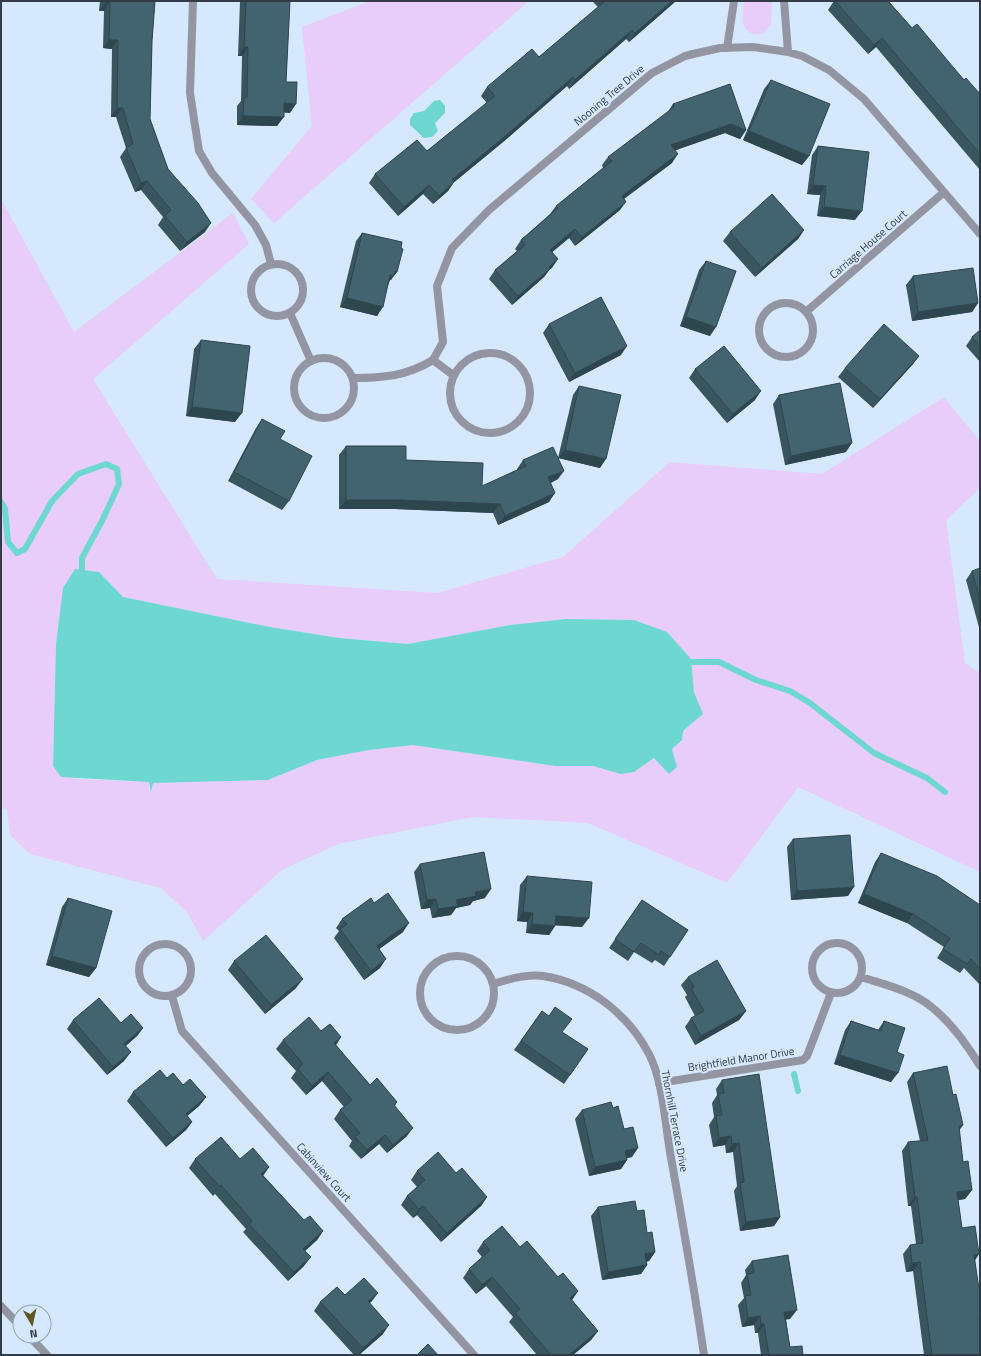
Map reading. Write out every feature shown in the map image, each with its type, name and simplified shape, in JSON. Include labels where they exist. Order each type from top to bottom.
[{"type":"street","points":[[194,1],[190,93],[199,151],[212,173],[255,225],[266,245],[271,264]]},
{"type":"street","points":[[727,48],[734,1]]},
{"type":"street","points":[[784,1],[788,52]]},
{"type":"street","name":"Nooning Tree Drive","points":[[433,360],[443,342],[437,286],[452,248],[490,210],[652,73],[685,56],[727,48],[753,47],[788,52],[802,56],[829,70],[864,99],[943,193],[980,234]]},
{"type":"street","name":"Carriage House Court","points":[[807,311],[943,193]]},
{"type":"street","points":[[271,264],[289,266],[301,279],[303,287],[302,296],[299,304],[290,313],[277,316],[268,315],[261,311],[251,297],[250,288],[257,273],[271,264]]},
{"type":"street","points":[[783,302],[800,306],[807,311],[814,327],[813,335],[805,350],[790,357],[775,355],[767,350],[759,334],[761,320],[768,309],[783,302]]},
{"type":"street","points":[[290,313],[311,362]]},
{"type":"street","points":[[484,353],[497,353],[510,357],[520,366],[527,377],[530,389],[530,403],[519,422],[510,429],[498,433],[485,434],[473,430],[462,423],[454,413],[449,388],[453,375],[461,364],[472,357],[484,353]]},
{"type":"street","points":[[324,358],[334,359],[342,363],[353,378],[353,397],[343,412],[335,416],[316,417],[301,407],[296,398],[294,389],[296,379],[300,370],[311,362],[324,358]]},
{"type":"street","points":[[353,378],[381,378],[418,370],[433,360],[453,375]]},
{"type":"street","points":[[833,943],[842,943],[850,946],[857,952],[862,964],[861,977],[852,988],[839,994],[831,993],[823,990],[817,984],[811,967],[813,959],[818,951],[824,946],[833,943]]},
{"type":"street","points":[[165,944],[181,950],[190,963],[190,980],[186,987],[172,996],[163,997],[154,994],[147,989],[140,975],[140,965],[143,956],[157,946],[165,944]]},
{"type":"street","points":[[458,956],[470,959],[480,964],[488,973],[493,984],[494,996],[491,1009],[484,1019],[473,1026],[461,1030],[448,1030],[437,1025],[427,1016],[422,1005],[420,993],[422,982],[427,971],[436,963],[446,958],[458,956]]},
{"type":"street","name":"Thornhill Terrace Drive","points":[[493,984],[512,978],[543,976],[581,987],[612,1007],[636,1033],[650,1056],[659,1084],[687,1244],[704,1355]]},
{"type":"street","points":[[861,977],[909,993],[930,1007],[966,1043],[980,1066]]},
{"type":"street","name":"Brightfield Manor Drive","points":[[659,1084],[803,1060],[807,1056],[831,993]]},
{"type":"street","name":"Cabinview Court","points":[[172,996],[182,1031],[474,1355]]},
{"type":"street","points":[[1,1306],[12,1318]]},
{"type":"street","points":[[37,1344],[47,1355]]},
{"type":"shaded area","points":[[370,1],[529,1],[274,223],[251,199],[312,126],[302,27]]},
{"type":"shaded area","points":[[744,1],[772,1],[771,25],[763,34],[755,34],[746,29],[743,20]]},
{"type":"shaded area","points":[[440,100],[445,106],[445,113],[435,123],[438,131],[432,137],[424,138],[410,125],[410,119],[414,113],[424,111],[434,101]]},
{"type":"shaded area","points":[[1,199],[74,332],[233,213],[249,244],[93,379],[217,579],[437,593],[563,557],[670,462],[822,474],[944,397],[980,441],[980,488],[946,520],[965,663],[980,673],[980,872],[798,787],[727,883],[588,823],[473,817],[338,844],[282,870],[203,941],[187,912],[161,888],[30,854],[10,835],[7,809],[1,808]],"holes":[[[99,572],[123,597],[270,627],[339,638],[408,644],[510,625],[566,619],[634,620],[691,659],[694,692],[703,714],[683,731],[682,740],[672,749],[677,767],[654,757],[634,772],[621,774],[593,766],[555,766],[413,745],[369,750],[317,760],[268,780],[153,783],[152,791],[149,791],[149,782],[75,779],[53,765],[56,644],[63,588]]]},
{"type":"shaded area","points":[[75,569],[99,572],[123,597],[270,627],[339,638],[408,644],[510,625],[566,619],[634,620],[667,632],[691,659],[694,692],[703,714],[683,731],[682,740],[672,749],[677,767],[669,774],[654,758],[634,772],[621,774],[593,766],[555,766],[413,745],[369,750],[317,760],[268,780],[153,783],[151,792],[149,782],[61,777],[53,766],[56,644],[63,588]]},
{"type":"building","points":[[106,1],[155,1],[152,41],[150,119],[168,169],[198,203],[211,223],[187,242],[165,216],[171,210],[147,181],[141,183],[126,148],[133,144],[123,108],[117,108],[118,40],[109,40],[110,2]]},
{"type":"building","points":[[246,1],[290,1],[286,82],[297,82],[296,104],[284,103],[284,117],[243,116],[244,97],[247,97],[248,47],[244,47]]},
{"type":"building","points":[[605,1],[672,1],[635,33],[632,30],[575,80],[573,77],[452,180],[454,182],[439,196],[429,185],[404,207],[375,174],[417,140],[427,151],[495,96],[487,87],[532,49],[539,57]]},
{"type":"building","points":[[835,1],[888,1],[912,28],[917,24],[964,80],[966,78],[980,94],[980,154],[882,38],[874,45]]},
{"type":"building","points":[[771,80],[830,104],[809,156],[749,131]]},
{"type":"building","points":[[730,84],[746,130],[731,124],[671,145],[678,154],[622,196],[626,202],[582,237],[575,229],[550,250],[558,259],[549,267],[550,269],[518,296],[495,270],[525,245],[521,240],[558,208],[556,206],[612,161],[608,157],[674,107],[673,104]]},
{"type":"building","points":[[818,146],[869,152],[862,211],[824,207],[826,186],[813,185]]},
{"type":"building","points":[[772,194],[804,230],[762,268],[730,232]]},
{"type":"building","points":[[362,233],[402,242],[401,248],[403,249],[397,272],[395,271],[393,276],[390,275],[383,307],[347,298]]},
{"type":"building","points":[[706,261],[736,271],[716,327],[686,317]]},
{"type":"building","points":[[973,268],[978,303],[918,312],[913,276]]},
{"type":"building","points":[[601,297],[627,346],[575,373],[549,324]]},
{"type":"building","points":[[884,324],[919,356],[880,399],[845,368]]},
{"type":"building","points":[[980,330],[980,346],[972,337]]},
{"type":"building","points":[[201,340],[250,346],[242,413],[192,407]]},
{"type":"building","points":[[724,346],[761,391],[733,414],[695,369]]},
{"type":"building","points":[[840,383],[852,443],[791,456],[779,395]]},
{"type":"building","points":[[579,386],[621,395],[606,459],[565,450]]},
{"type":"building","points":[[262,419],[285,431],[280,439],[312,456],[289,501],[234,472]]},
{"type":"building","points":[[346,446],[406,446],[406,460],[483,463],[482,486],[526,466],[523,460],[553,447],[564,471],[548,477],[555,493],[505,516],[500,504],[401,500],[346,500]]},
{"type":"building","points":[[980,568],[980,600],[972,571]]},
{"type":"building","points":[[850,835],[854,887],[797,891],[793,839]]},
{"type":"building","points":[[484,852],[491,889],[475,892],[476,896],[456,900],[458,906],[438,909],[436,899],[427,900],[420,864]]},
{"type":"building","points":[[881,853],[937,876],[980,905],[980,969],[971,959],[967,964],[943,949],[950,938],[913,914],[864,894]]},
{"type":"building","points":[[527,876],[592,882],[589,918],[556,916],[555,926],[532,924],[533,913],[523,912]]},
{"type":"building","points":[[388,893],[409,923],[377,946],[386,959],[371,971],[340,929],[347,924],[342,919],[371,898],[374,903]]},
{"type":"building","points":[[68,898],[112,911],[96,968],[52,956]]},
{"type":"building","points":[[642,900],[688,930],[670,957],[661,951],[659,955],[641,943],[634,952],[615,939]]},
{"type":"building","points":[[266,935],[303,979],[271,1005],[234,961]]},
{"type":"building","points":[[717,960],[746,1011],[701,1036],[691,1018],[704,1011],[691,988],[694,987],[688,977]]},
{"type":"building","points":[[99,998],[121,1023],[131,1014],[143,1028],[124,1044],[131,1052],[113,1067],[73,1020]]},
{"type":"building","points":[[555,1007],[572,1019],[562,1032],[588,1049],[570,1075],[521,1041],[542,1011],[549,1016]]},
{"type":"building","points":[[309,1017],[321,1031],[330,1024],[341,1037],[334,1043],[370,1085],[377,1078],[397,1102],[394,1105],[413,1128],[393,1145],[385,1135],[367,1150],[355,1137],[360,1133],[340,1110],[352,1100],[328,1072],[312,1086],[298,1069],[303,1064],[283,1040]]},
{"type":"building","points":[[851,1021],[881,1031],[884,1021],[905,1028],[897,1052],[904,1055],[898,1073],[840,1055]]},
{"type":"building","points":[[947,1066],[953,1095],[956,1094],[963,1125],[959,1126],[963,1162],[968,1161],[972,1190],[957,1192],[962,1228],[975,1226],[979,1254],[974,1255],[980,1289],[980,1355],[932,1355],[920,1262],[912,1263],[910,1245],[923,1243],[908,1142],[928,1140],[913,1073]]},
{"type":"building","points":[[160,1070],[167,1078],[173,1073],[183,1085],[190,1079],[206,1097],[186,1114],[192,1122],[173,1138],[133,1092]]},
{"type":"building","points":[[759,1074],[780,1217],[746,1222],[740,1183],[744,1182],[739,1143],[732,1144],[731,1136],[719,1138],[716,1116],[722,1115],[718,1094],[724,1093],[722,1080]]},
{"type":"building","points":[[611,1102],[613,1108],[618,1106],[624,1129],[633,1127],[638,1148],[625,1151],[627,1160],[595,1167],[582,1110]]},
{"type":"building","points":[[221,1137],[240,1159],[253,1148],[269,1167],[261,1174],[304,1220],[310,1216],[323,1231],[303,1249],[311,1257],[294,1272],[249,1224],[252,1221],[221,1185],[220,1187],[195,1159]]},
{"type":"building","points":[[438,1152],[456,1173],[462,1168],[487,1197],[447,1233],[423,1206],[419,1209],[407,1196],[425,1180],[417,1171]]},
{"type":"building","points":[[635,1201],[637,1211],[644,1210],[647,1233],[652,1232],[655,1252],[645,1254],[647,1265],[608,1272],[598,1207]]},
{"type":"building","points":[[502,1226],[520,1247],[527,1241],[558,1277],[563,1273],[578,1291],[570,1298],[598,1331],[569,1355],[551,1355],[515,1313],[520,1309],[492,1277],[482,1285],[469,1269],[490,1250],[483,1242]]},
{"type":"building","points":[[788,1255],[797,1310],[784,1312],[790,1347],[802,1346],[803,1355],[769,1355],[764,1324],[761,1324],[760,1316],[748,1318],[745,1296],[751,1295],[747,1274],[754,1273],[752,1261]]},
{"type":"building","points":[[364,1278],[378,1293],[368,1301],[389,1325],[363,1348],[320,1302],[337,1287],[345,1295]]},
{"type":"building","points":[[428,1344],[438,1355],[417,1355]]},
{"type":"waterway","points":[[1,502],[5,509],[8,542],[17,553],[25,549],[52,501],[78,474],[106,464],[117,469],[119,484],[103,519],[82,558],[82,570]]},
{"type":"waterway","points":[[692,662],[719,662],[756,680],[790,691],[810,703],[874,753],[927,778],[945,792]]},
{"type":"waterway","points":[[794,1074],[798,1091]]}]
